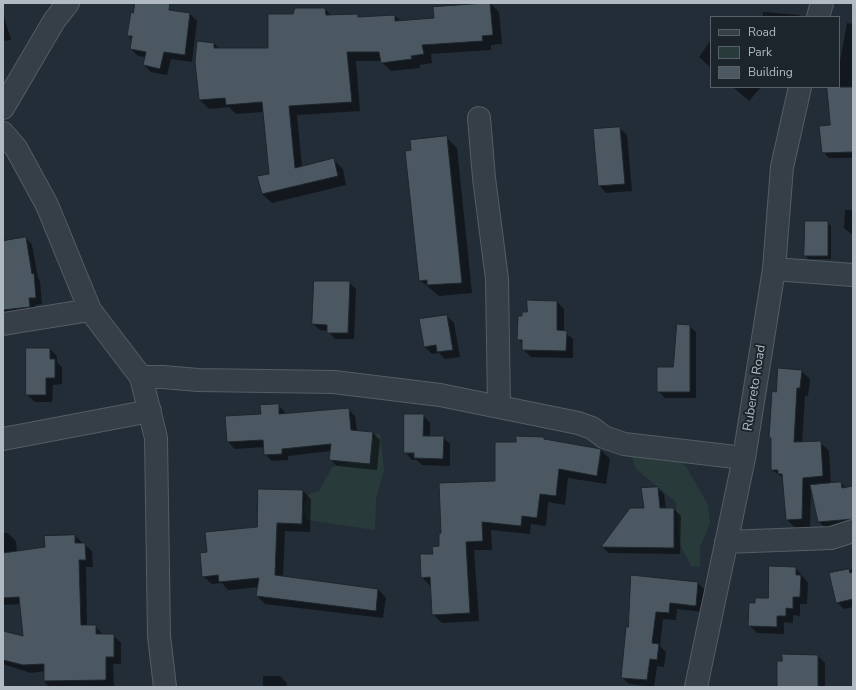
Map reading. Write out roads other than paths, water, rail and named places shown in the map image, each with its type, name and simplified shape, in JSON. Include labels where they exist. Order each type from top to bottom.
[{"type":"street","points":[[3,108],[54,21],[68,3]]},
{"type":"street","points":[[818,16],[822,3]]},
{"type":"street","name":"Rubereto Road","points":[[696,687],[744,458],[774,269],[782,167],[800,88]]},
{"type":"street","points":[[479,118],[484,178],[497,279],[499,407]]},
{"type":"street","points":[[3,133],[16,148],[47,205],[90,310],[141,377],[156,438],[159,636],[165,687]]},
{"type":"street","points":[[774,269],[853,275]]},
{"type":"street","points":[[3,324],[90,310]]},
{"type":"street","points":[[141,377],[198,380],[334,382],[440,395],[578,423],[592,428],[604,437],[624,444],[744,458]]},
{"type":"street","points":[[3,439],[150,411]]},
{"type":"street","points":[[726,542],[831,538],[853,531]]}]
